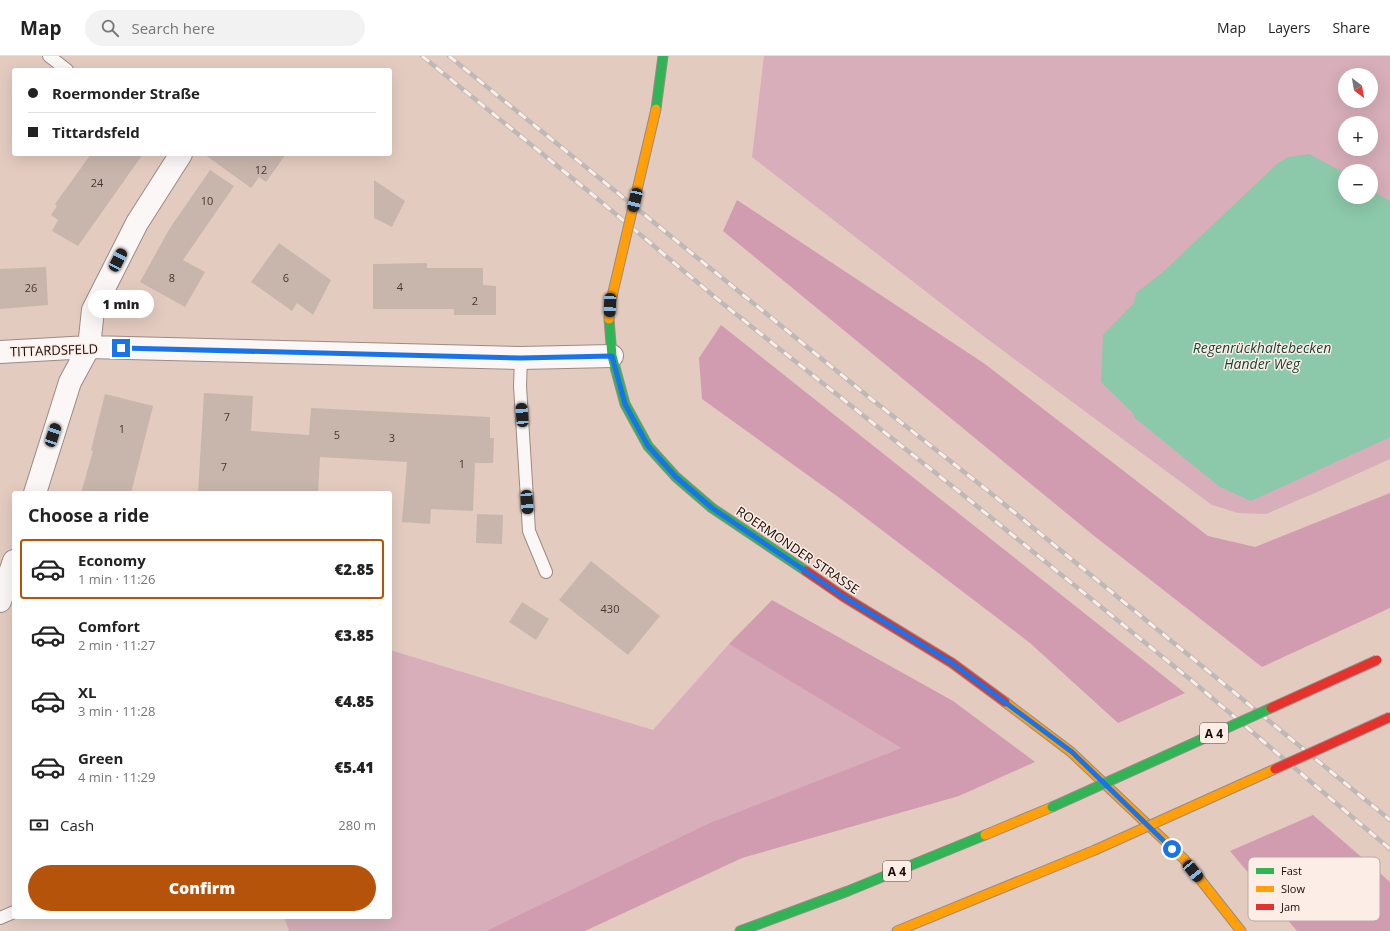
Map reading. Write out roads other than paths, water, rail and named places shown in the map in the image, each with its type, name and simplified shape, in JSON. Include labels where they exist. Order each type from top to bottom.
[{"type":"main road","name":"ROERMONDER STRASSE","points":[[663,56],[656,109],[610,305],[609,319],[612,356],[625,404],[648,446],[676,477],[712,508],[844,597],[952,663],[1072,752],[1184,860],[1241,931]]},
{"type":"main road","name":"A 4","points":[[740,931],[848,891],[1052,807],[1380,658]]},
{"type":"main road","points":[[897,931],[1095,850],[1390,717]]},
{"type":"street","points":[[36,491],[70,382],[90,347],[93,310],[137,223],[177,156]]},
{"type":"street","name":"TITTARDSFELD","points":[[0,352],[90,347],[521,358],[612,356]]},
{"type":"street","points":[[0,601],[12,567]]},
{"type":"lane","points":[[49,56],[64,68]]},
{"type":"lane","points":[[521,358],[520,386],[529,531],[546,572]]},
{"type":"lane","points":[[0,918],[12,913]]},
{"type":"water","name":"Regenrückhaltebecken Hander Weg","points":[[1309,154],[1338,169],[1338,204],[1378,204],[1378,194],[1390,201],[1390,437],[1251,501],[1220,487],[1135,418],[1133,413],[1101,382],[1103,335],[1134,303],[1136,293],[1163,272],[1278,163],[1288,157]]},
{"type":"railway","points":[[422,56],[593,195],[722,303],[962,494],[1191,680],[1390,849]]},
{"type":"railway","points":[[449,56],[870,398],[987,490],[1390,820]]}]
